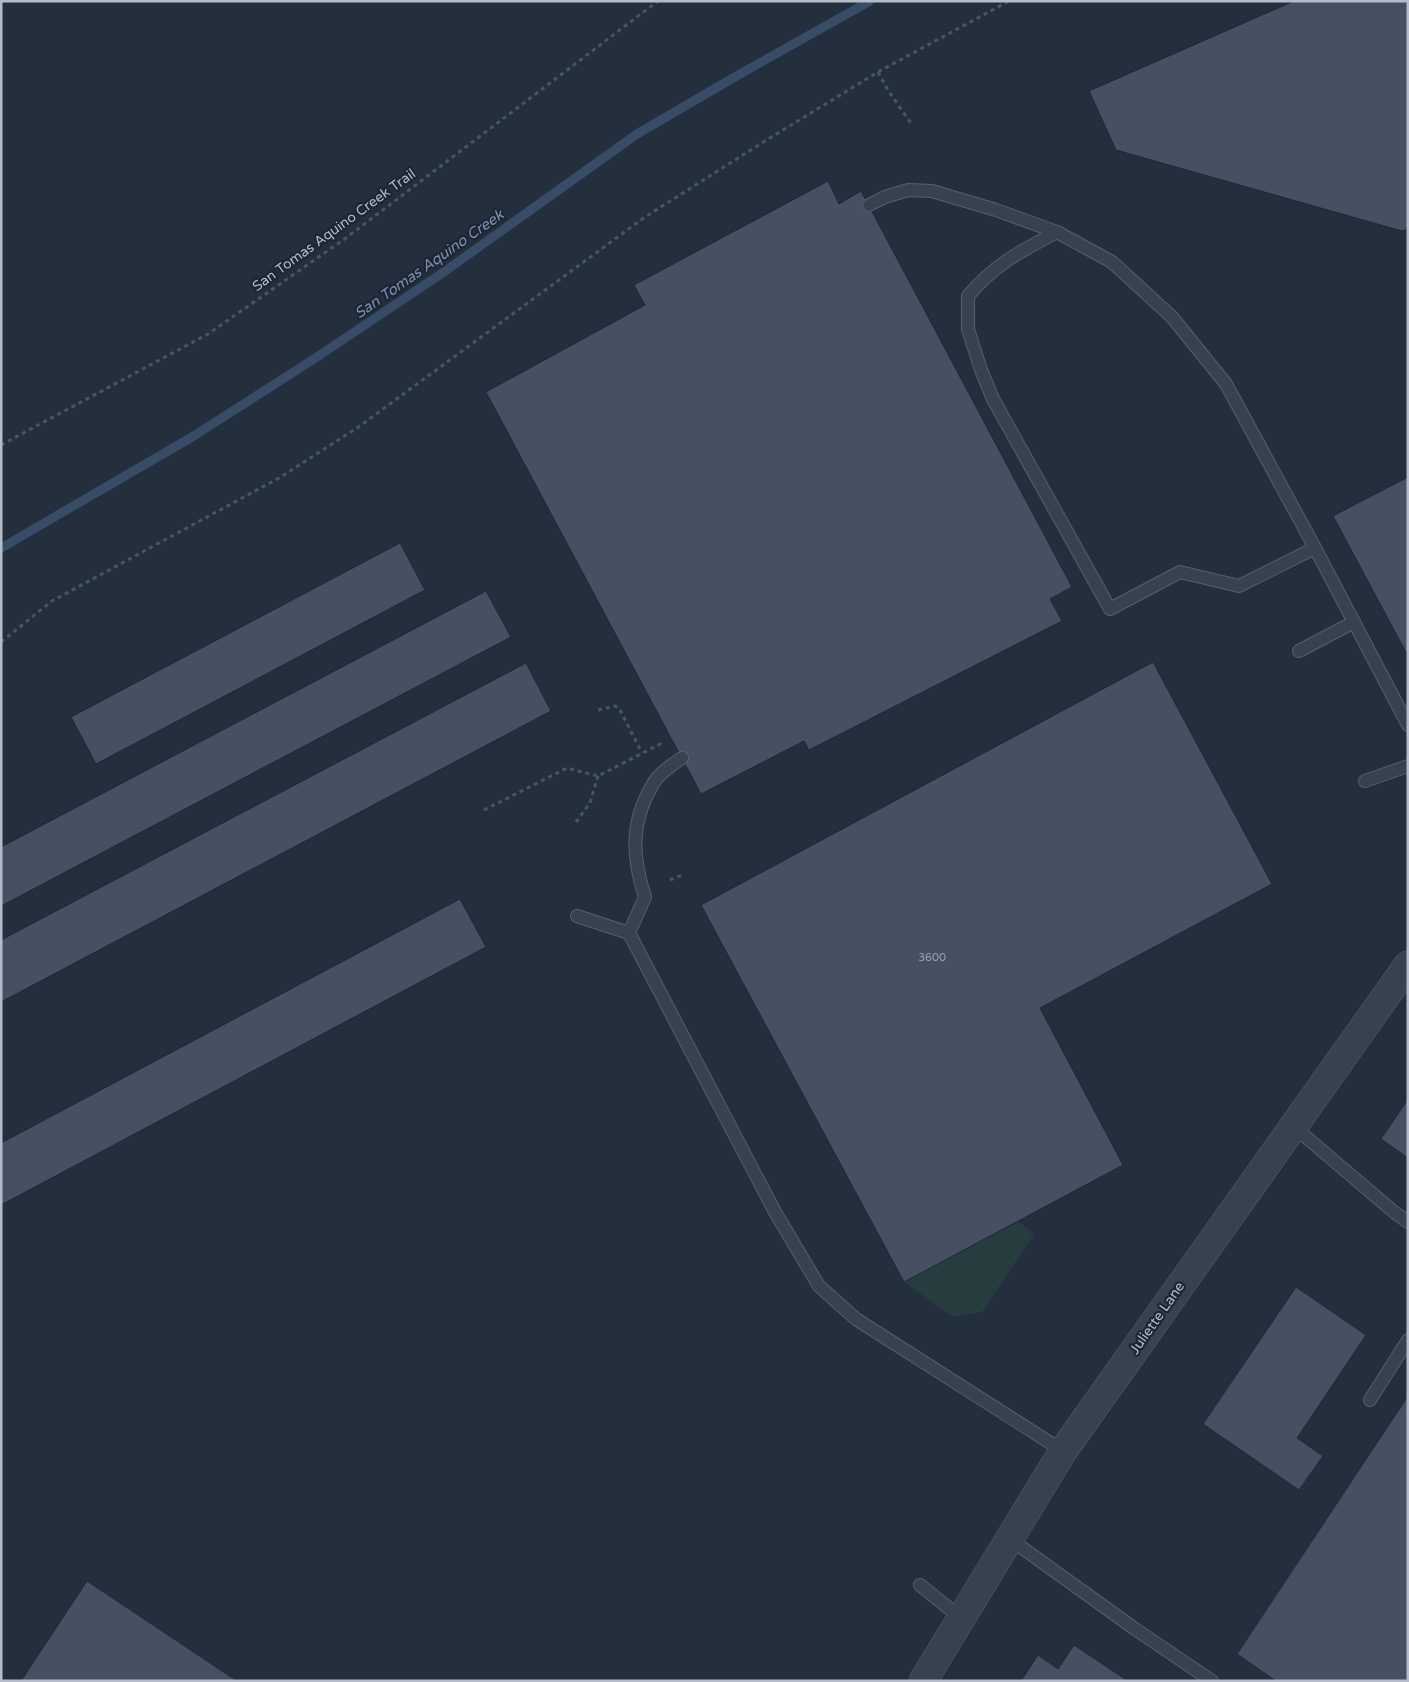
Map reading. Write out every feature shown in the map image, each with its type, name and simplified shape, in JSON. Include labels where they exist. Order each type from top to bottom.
[{"type":"street","name":"Juliette Lane","points":[[923,1681],[1063,1452],[1408,965]]},
{"type":"lane","points":[[869,205],[884,196],[908,190],[932,191],[996,210],[1057,232],[1112,262],[1172,317],[1226,384],[1408,725]]},
{"type":"lane","points":[[1057,232],[998,265],[980,281],[968,296],[968,328],[981,370],[993,399],[1110,609],[1180,572],[1239,586],[1315,548]]},
{"type":"lane","points":[[1299,651],[1354,622]]},
{"type":"lane","points":[[629,933],[645,897],[634,853],[637,821],[653,783],[682,758]]},
{"type":"lane","points":[[1365,781],[1408,766]]},
{"type":"lane","points":[[577,916],[629,933],[775,1212],[820,1286],[856,1319],[1063,1452]]},
{"type":"lane","points":[[1293,1126],[1408,1222]]},
{"type":"lane","points":[[1370,1400],[1408,1340]]},
{"type":"lane","points":[[1010,1539],[1135,1629],[1212,1681]]},
{"type":"lane","points":[[920,1585],[961,1618]]},
{"type":"path","name":"San Tomas Aquino Creek Trail","points":[[1,446],[208,334],[346,238],[658,1]]},
{"type":"path","points":[[1,642],[52,601],[279,478],[357,428],[645,217],[878,72],[1009,1]]},
{"type":"path","points":[[878,72],[910,123]]},
{"type":"path","points":[[598,710],[615,706],[619,708],[642,753]]},
{"type":"path","points":[[484,810],[567,768],[598,776],[671,738]]},
{"type":"path","points":[[576,822],[590,803],[598,776]]},
{"type":"path","points":[[670,880],[684,874]]},
{"type":"green space","points":[[1018,1221],[1034,1234],[982,1312],[953,1317],[904,1282]]},
{"type":"building","points":[[1294,1],[1408,1],[1408,229],[1402,231],[1116,150],[1089,91]]},
{"type":"building","points":[[828,181],[839,204],[861,191],[1072,587],[1050,599],[1062,621],[809,750],[804,741],[701,794],[486,392],[645,305],[634,285]]},
{"type":"building","points":[[1408,477],[1408,656],[1333,516]]},
{"type":"building","points":[[400,543],[425,590],[96,764],[71,717]]},
{"type":"building","points":[[486,591],[511,637],[1,906],[1,847]]},
{"type":"building","points":[[1153,662],[1272,884],[1040,1008],[1123,1165],[904,1282],[701,905]]},
{"type":"building","points":[[526,663],[551,711],[1,1002],[1,940]]},
{"type":"building","points":[[460,899],[486,947],[1,1205],[1,1143]]},
{"type":"building","points":[[1408,1099],[1408,1158],[1381,1139]]},
{"type":"building","points":[[1296,1287],[1366,1335],[1297,1438],[1323,1456],[1299,1490],[1203,1424]]},
{"type":"building","points":[[1408,1396],[1408,1681],[1276,1681],[1237,1654]]},
{"type":"building","points":[[87,1581],[237,1681],[21,1681]]},
{"type":"building","points":[[1074,1645],[1128,1681],[1021,1681],[1038,1655],[1058,1669]]},
{"type":"waterway","name":"San Tomas Aquino Creek","points":[[1,548],[192,437],[317,357],[441,274],[637,134],[870,1]]}]
